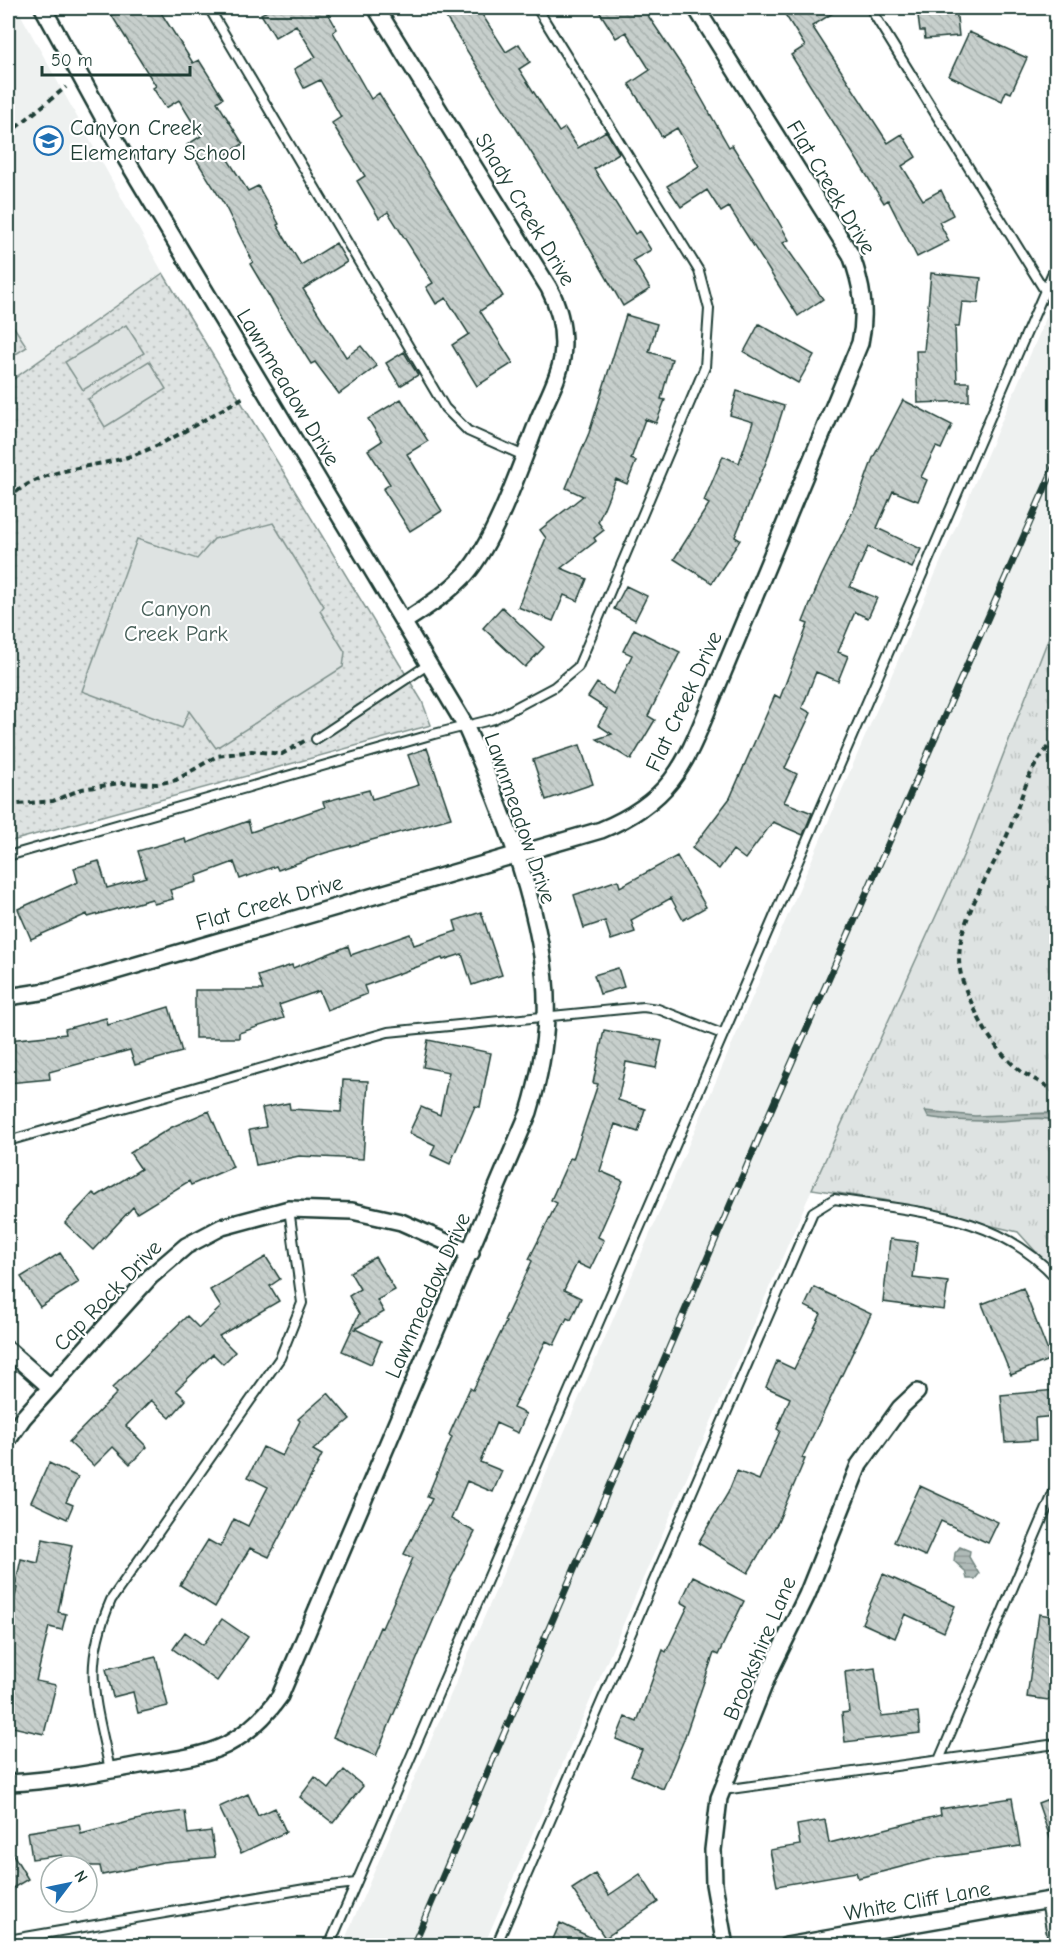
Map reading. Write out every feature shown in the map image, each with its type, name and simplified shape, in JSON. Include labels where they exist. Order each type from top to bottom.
[{"type":"street","name":"Lawnmeadow Drive","points":[[8,1783],[36,1782],[212,1751],[235,1740],[253,1726],[280,1696],[471,1253],[529,1112],[537,1083],[546,1017],[542,963],[536,929],[516,855],[490,783],[465,726],[405,621],[126,159],[43,8]]},
{"type":"street","name":"Shady Creek Drive","points":[[376,8],[558,304],[562,357],[495,524],[466,573],[436,602],[405,621]]},
{"type":"street","name":"Flat Creek Drive","points":[[8,997],[47,991],[616,824],[648,805],[671,783],[704,718],[860,343],[863,329],[863,297],[851,255],[696,8]]},
{"type":"street","name":"Cap Rock Drive","points":[[8,1440],[50,1387],[150,1276],[186,1246],[222,1227],[289,1209],[342,1210],[384,1217],[419,1229],[471,1253]]},
{"type":"street","points":[[8,1350],[50,1387]]},
{"type":"street","name":"Brookshire Lane","points":[[725,1946],[714,1884],[712,1850],[715,1823],[723,1790],[768,1675],[807,1595],[859,1466],[900,1408],[917,1392]]},
{"type":"street","name":"White Cliff Lane","points":[[786,1946],[1051,1900]]},
{"type":"lane","points":[[209,8],[445,408],[468,431],[524,456]]},
{"type":"lane","points":[[8,856],[494,719],[554,687],[578,667],[705,367],[709,309],[699,271],[537,8]]},
{"type":"lane","points":[[870,8],[1045,291]]},
{"type":"lane","points":[[329,1946],[1056,266]]},
{"type":"lane","points":[[316,739],[429,664]]},
{"type":"lane","points":[[8,1141],[388,1032],[643,1007],[658,1009],[722,1034]]},
{"type":"lane","points":[[496,1946],[813,1212],[834,1199],[963,1221],[992,1229],[1016,1242],[1037,1258],[1056,1278]]},
{"type":"lane","points":[[110,1770],[92,1673],[99,1630],[111,1600],[280,1358],[302,1303],[289,1209]]},
{"type":"lane","points":[[939,1760],[1056,1487]]},
{"type":"lane","points":[[723,1790],[1056,1744]]},
{"type":"lane","points":[[8,1940],[305,1889],[356,1883]]},
{"type":"lane","points":[[1051,1900],[1054,1946]]},
{"type":"path","points":[[8,134],[66,87]]},
{"type":"path","points":[[8,499],[32,482],[64,470],[107,463],[144,451],[244,396]]},
{"type":"path","points":[[1056,740],[1041,753],[1023,784],[1007,837],[964,928],[959,958],[964,986],[980,1022],[998,1050],[1019,1070],[1056,1093]]},
{"type":"path","points":[[8,805],[53,801],[82,789],[120,783],[157,784],[176,780],[216,756],[252,751],[282,754],[290,751],[300,742]]},
{"type":"shaded area","name":"Canyon Creek Elementary School","points":[[8,8],[17,8],[163,273],[8,383]]},
{"type":"shaded area","points":[[1056,295],[1056,619],[969,843],[812,1189],[484,1945],[342,1946]]},
{"type":"shaded area","points":[[925,1111],[975,1116],[1048,1113],[1053,1120],[1040,1118],[1000,1121],[952,1120],[928,1117]]},
{"type":"shaded area","points":[[960,1547],[970,1551],[969,1557],[979,1574],[975,1579],[967,1579],[965,1571],[954,1561],[955,1553]]},
{"type":"green space","name":"Canyon Creek Park","points":[[163,273],[422,701],[431,725],[8,842],[8,383]]},
{"type":"green space","points":[[8,318],[27,347],[8,359]]},
{"type":"green space","points":[[126,325],[144,353],[83,390],[65,362]]},
{"type":"green space","points":[[149,361],[166,389],[105,427],[88,399]]},
{"type":"green space","points":[[273,523],[324,606],[320,611],[345,652],[343,667],[216,748],[189,711],[182,728],[82,691],[137,539],[197,559],[214,539]]},
{"type":"green space","points":[[1056,619],[1056,1274],[1018,1232],[883,1200],[812,1189],[969,843]]},
{"type":"building","points":[[107,8],[158,8],[193,63],[199,60],[223,98],[217,102],[243,144],[225,155],[248,191],[258,186],[279,224],[277,225],[301,265],[336,243],[347,262],[303,289],[346,357],[361,346],[377,366],[339,394],[315,362],[311,364],[250,264],[253,262],[224,204],[187,145],[201,136],[179,100],[166,108],[153,88],[156,86]]},
{"type":"building","points":[[273,8],[325,8],[337,29],[333,32],[371,99],[379,93],[503,296],[480,311],[513,363],[477,386],[452,345],[469,334],[446,298],[436,304],[426,287],[433,283],[388,212],[379,218],[357,181],[365,176],[332,123],[341,117],[320,80],[304,88],[294,69],[316,57],[296,25],[275,37],[261,14]]},
{"type":"building","points":[[440,8],[478,8],[506,52],[519,44],[530,62],[519,69],[559,132],[565,128],[578,148],[606,131],[619,153],[594,169],[635,234],[639,231],[651,250],[633,260],[650,289],[623,306],[565,206]]},
{"type":"building","points":[[597,8],[643,8],[688,75],[729,147],[732,145],[759,188],[789,240],[783,243],[823,299],[798,316],[729,207],[721,212],[707,190],[681,207],[667,186],[699,166],[677,128],[662,137],[629,84],[650,70],[626,32],[616,38]]},
{"type":"building","points":[[781,8],[841,8],[812,26],[888,143],[902,134],[916,157],[902,166],[923,200],[941,190],[953,215],[939,222],[949,241],[917,257],[888,200],[884,203],[791,55],[805,46]]},
{"type":"building","points":[[917,8],[956,8],[959,36],[925,39],[924,31],[920,31]]},
{"type":"building","points":[[969,32],[1027,58],[1011,93],[1006,91],[1002,101],[949,76]]},
{"type":"building","points":[[931,273],[981,278],[978,303],[962,302],[959,327],[955,327],[957,382],[969,382],[969,401],[918,403],[916,351],[924,351]]},
{"type":"building","points":[[626,315],[657,324],[649,352],[672,359],[661,399],[665,400],[656,423],[645,419],[631,459],[636,461],[627,484],[616,479],[598,522],[604,530],[594,538],[596,541],[561,568],[587,579],[578,601],[564,595],[553,621],[518,607],[546,538],[540,530],[583,496],[566,488],[589,433]]},
{"type":"building","points":[[759,324],[814,355],[798,383],[744,352]]},
{"type":"building","points":[[404,352],[418,375],[400,386],[386,363]]},
{"type":"building","points":[[737,391],[784,406],[767,460],[735,537],[740,540],[712,583],[674,559],[709,504],[704,501],[723,456],[739,463],[753,422],[730,415]]},
{"type":"building","points":[[401,399],[428,441],[407,454],[442,511],[410,531],[383,489],[390,484],[368,450],[382,441],[368,419]]},
{"type":"building","points":[[903,400],[952,425],[941,449],[936,447],[921,477],[927,480],[918,501],[893,491],[877,528],[921,549],[912,568],[868,547],[850,587],[877,598],[868,618],[855,612],[838,652],[848,656],[838,681],[816,672],[802,708],[811,713],[785,768],[797,774],[784,802],[812,813],[803,835],[773,822],[745,859],[733,850],[719,869],[692,848],[730,798],[775,695],[780,698],[808,624],[803,622],[821,577],[856,505],[873,458]]},
{"type":"building","points":[[626,586],[647,596],[635,620],[614,609]]},
{"type":"building","points":[[502,607],[544,647],[525,667],[483,628]]},
{"type":"building","points":[[634,629],[680,652],[648,716],[655,720],[631,760],[597,739],[612,734],[598,725],[607,709],[588,697],[597,683],[613,694],[632,655],[623,651]]},
{"type":"building","points":[[580,745],[593,784],[546,800],[533,760]]},
{"type":"building","points":[[427,748],[451,818],[325,853],[278,870],[276,866],[240,879],[234,862],[196,876],[197,882],[170,890],[173,899],[154,904],[152,899],[88,917],[87,914],[31,939],[18,909],[78,882],[74,868],[99,861],[107,888],[146,877],[138,851],[185,838],[186,843],[248,821],[251,832],[325,807],[323,802],[369,790],[372,799],[419,785],[408,755]]},
{"type":"building","points":[[677,856],[706,907],[683,920],[671,898],[631,920],[635,932],[611,940],[605,921],[584,928],[574,895],[618,880],[620,887]]},
{"type":"building","points":[[481,912],[502,975],[472,985],[462,954],[443,960],[442,958],[364,986],[367,994],[327,1010],[319,991],[279,1005],[284,1018],[239,1033],[239,1038],[195,1038],[195,990],[263,990],[258,976],[292,965],[293,968],[348,946],[351,955],[410,934],[414,945],[457,931],[454,921]]},
{"type":"building","points":[[618,968],[624,987],[600,994],[594,975]]},
{"type":"building","points":[[169,1007],[182,1052],[135,1065],[130,1050],[49,1072],[50,1079],[8,1083],[8,1040],[66,1034],[65,1029],[106,1018],[108,1025]]},
{"type":"building","points":[[604,1030],[662,1041],[656,1068],[626,1062],[618,1100],[645,1109],[638,1132],[615,1124],[600,1171],[623,1181],[598,1237],[604,1240],[590,1269],[577,1263],[564,1290],[581,1298],[571,1320],[567,1318],[554,1345],[546,1341],[513,1408],[526,1414],[518,1433],[496,1423],[480,1462],[502,1471],[493,1492],[467,1481],[451,1519],[475,1532],[451,1578],[376,1756],[333,1737],[380,1627],[382,1628],[413,1558],[404,1554],[432,1499],[427,1497],[452,1437],[449,1435],[470,1388],[473,1390],[506,1322],[504,1321],[532,1261],[529,1259],[557,1203],[551,1200],[570,1158],[573,1159],[598,1084],[593,1083]]},
{"type":"building","points":[[428,1040],[491,1053],[480,1107],[475,1106],[450,1164],[431,1155],[435,1145],[409,1133],[421,1107],[440,1115],[449,1072],[423,1067]]},
{"type":"building","points":[[343,1080],[368,1081],[363,1159],[299,1156],[256,1165],[249,1130],[266,1127],[262,1108],[289,1103],[290,1109],[341,1112]]},
{"type":"building","points":[[209,1111],[233,1167],[191,1185],[189,1181],[137,1213],[133,1207],[93,1250],[65,1223],[93,1193],[97,1196],[141,1169],[130,1153],[172,1127]]},
{"type":"building","points":[[890,1239],[917,1242],[913,1278],[948,1282],[944,1310],[883,1302]]},
{"type":"building","points":[[60,1253],[79,1282],[40,1307],[21,1277]]},
{"type":"building","points":[[266,1257],[280,1279],[270,1286],[279,1301],[219,1336],[235,1352],[223,1364],[213,1354],[176,1390],[186,1400],[170,1418],[151,1400],[126,1426],[147,1447],[130,1464],[113,1447],[94,1466],[69,1442],[117,1393],[112,1388],[187,1316],[199,1328],[221,1307],[210,1290]]},
{"type":"building","points":[[375,1257],[395,1290],[377,1300],[384,1312],[355,1329],[381,1341],[371,1364],[342,1351],[359,1314],[349,1296],[360,1289],[350,1272]]},
{"type":"building","points":[[814,1287],[871,1314],[802,1458],[805,1459],[778,1522],[748,1573],[698,1543],[728,1493],[737,1471],[759,1480],[780,1431],[777,1429],[790,1398],[766,1387],[777,1361],[794,1369],[821,1314],[805,1306]]},
{"type":"building","points":[[1023,1288],[1051,1359],[1011,1375],[982,1304]]},
{"type":"building","points":[[1056,1390],[1056,1416],[1035,1418],[1036,1440],[1005,1442],[1001,1395]]},
{"type":"building","points":[[328,1393],[350,1419],[313,1450],[322,1455],[269,1557],[250,1548],[215,1607],[180,1585],[208,1540],[220,1547],[234,1519],[248,1526],[268,1487],[248,1477],[263,1447],[282,1456],[300,1421],[298,1419]]},
{"type":"building","points":[[49,1463],[78,1477],[66,1502],[73,1505],[67,1519],[31,1502]]},
{"type":"building","points":[[920,1486],[998,1522],[988,1543],[941,1521],[925,1556],[894,1542]]},
{"type":"building","points":[[43,1539],[72,1545],[58,1612],[66,1614],[62,1630],[49,1627],[36,1681],[56,1685],[44,1734],[8,1726],[8,1674],[13,1648],[8,1647],[8,1628],[17,1588],[15,1587],[21,1559],[38,1563]]},
{"type":"building","points":[[883,1574],[955,1606],[944,1632],[905,1614],[895,1638],[862,1623]]},
{"type":"building","points":[[693,1576],[744,1601],[718,1655],[714,1653],[683,1742],[663,1789],[631,1775],[642,1750],[616,1739],[625,1717],[637,1722],[663,1650],[666,1652],[688,1606],[681,1602]]},
{"type":"building","points":[[1039,1614],[1056,1617],[1056,1701],[1027,1697]]},
{"type":"building","points":[[222,1619],[248,1637],[217,1681],[173,1649],[185,1632],[203,1645]]},
{"type":"building","points":[[156,1657],[168,1706],[138,1713],[133,1692],[113,1697],[106,1669]]},
{"type":"building","points":[[875,1668],[881,1716],[918,1712],[920,1733],[845,1742],[842,1713],[849,1712],[845,1672]]},
{"type":"building","points":[[344,1770],[363,1786],[333,1823],[300,1797],[315,1777],[329,1789]]},
{"type":"building","points":[[248,1794],[258,1816],[275,1808],[286,1832],[241,1853],[219,1807]]},
{"type":"building","points":[[1056,1796],[1056,1849],[1054,1849],[1038,1803]]},
{"type":"building","points":[[1012,1798],[1020,1846],[936,1858],[858,1878],[856,1872],[777,1886],[770,1850],[800,1845],[797,1825],[825,1820],[829,1843],[941,1815],[940,1809]]},
{"type":"building","points":[[185,1811],[188,1834],[211,1831],[215,1857],[163,1862],[102,1875],[99,1854],[39,1854],[39,1858],[32,1859],[28,1832],[79,1824],[81,1834],[156,1815]]},
{"type":"building","points":[[8,1846],[28,1879],[8,1891]]},
{"type":"building","points":[[595,1874],[609,1895],[640,1874],[658,1902],[605,1938],[572,1889]]},
{"type":"building","points":[[560,1923],[609,1946],[550,1946]]},
{"type":"railway","points":[[413,1946],[767,1119],[1056,463]]},
{"type":"place","name":"Canyon Creek Elementary School","points":[[49,140]]}]
